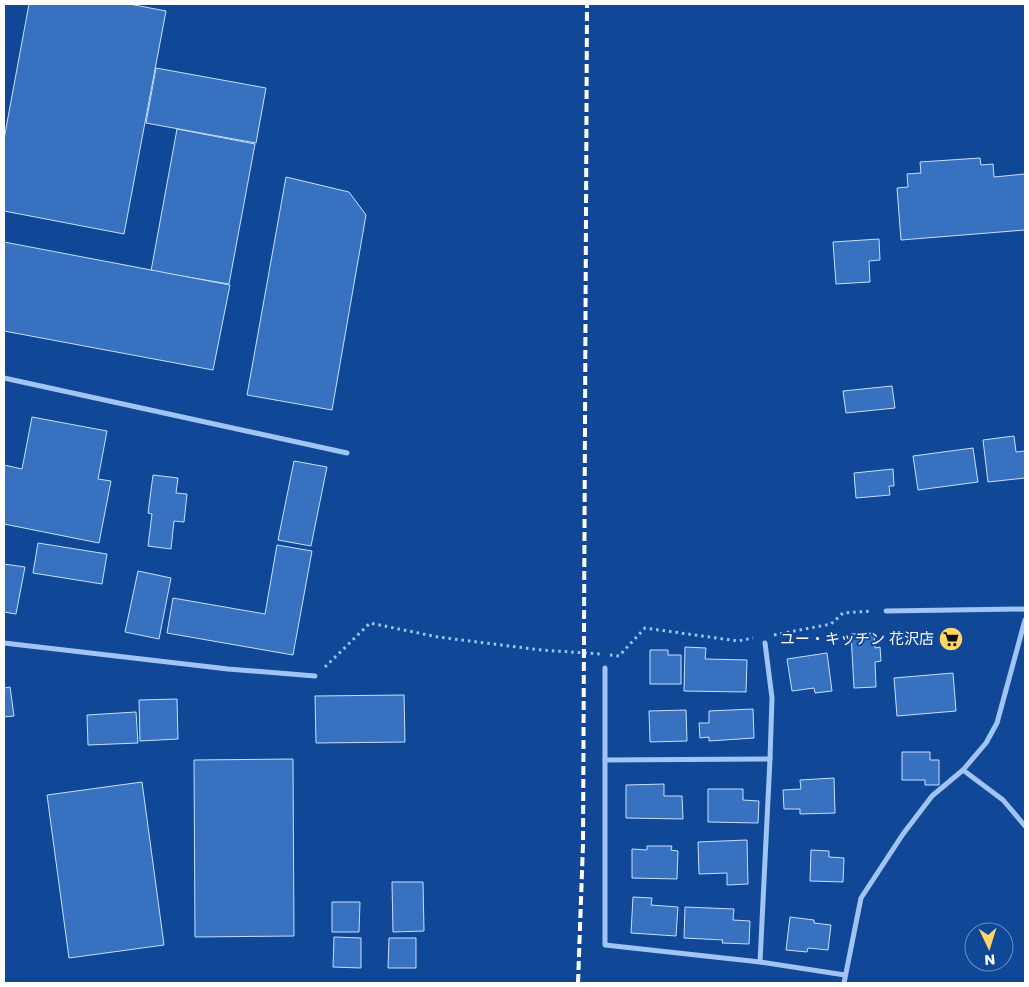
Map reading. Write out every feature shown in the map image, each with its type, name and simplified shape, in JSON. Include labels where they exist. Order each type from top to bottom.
[{"type":"street","points":[[4,378],[347,453]]},
{"type":"street","points":[[886,610],[1025,609]]},
{"type":"street","points":[[844,983],[861,898],[903,834],[932,796],[963,770],[986,743],[997,723],[1025,620]]},
{"type":"street","points":[[4,643],[228,669],[316,676]]},
{"type":"street","points":[[760,962],[772,698],[765,643]]},
{"type":"street","points":[[605,668],[605,945],[760,962],[845,974]]},
{"type":"street","points":[[605,760],[770,760]]},
{"type":"street","points":[[963,770],[1003,800],[1025,826]]},
{"type":"path","points":[[766,636],[831,624],[843,614],[886,610]]},
{"type":"path","points":[[316,676],[370,623],[457,639],[541,650],[619,656],[645,628],[738,641],[756,638]]},
{"type":"building","points":[[29,4],[129,4],[166,11],[124,234],[4,211],[4,139]]},
{"type":"building","points":[[156,68],[266,88],[256,143],[146,123]]},
{"type":"building","points":[[177,129],[255,144],[229,284],[151,271]]},
{"type":"building","points":[[980,158],[981,165],[993,164],[994,177],[1025,174],[1025,230],[901,240],[897,188],[908,187],[907,174],[921,173],[920,162]]},
{"type":"building","points":[[286,177],[349,192],[366,215],[332,410],[247,395]]},
{"type":"building","points":[[879,239],[880,260],[869,261],[870,282],[836,284],[833,242]]},
{"type":"building","points":[[4,242],[230,285],[213,370],[4,331]]},
{"type":"building","points":[[892,386],[895,408],[846,413],[843,391]]},
{"type":"building","points":[[32,417],[107,431],[98,479],[111,481],[99,543],[4,524],[4,465],[22,469]]},
{"type":"building","points":[[1014,436],[1016,452],[1025,451],[1025,478],[988,482],[983,440]]},
{"type":"building","points":[[973,448],[978,482],[918,490],[913,456]]},
{"type":"building","points":[[294,461],[327,467],[311,546],[278,540]]},
{"type":"building","points":[[893,469],[894,486],[889,486],[890,495],[856,498],[854,473]]},
{"type":"building","points":[[153,475],[178,478],[176,493],[187,494],[184,522],[174,521],[171,549],[148,546],[152,514],[148,513]]},
{"type":"building","points":[[38,543],[107,554],[102,584],[33,573]]},
{"type":"building","points":[[277,545],[312,551],[293,655],[167,633],[173,598],[265,614]]},
{"type":"building","points":[[4,564],[25,567],[16,614],[4,612]]},
{"type":"building","points":[[138,571],[171,578],[159,639],[125,632]]},
{"type":"building","points":[[874,633],[875,648],[880,647],[881,661],[875,662],[876,687],[854,688],[851,634]]},
{"type":"building","points":[[685,647],[706,648],[705,659],[747,660],[746,692],[684,691]]},
{"type":"building","points":[[650,650],[668,650],[668,655],[681,655],[681,684],[650,684]]},
{"type":"building","points":[[827,653],[832,691],[815,693],[814,688],[792,691],[787,659]]},
{"type":"building","points":[[953,673],[956,711],[897,716],[894,678]]},
{"type":"building","points":[[10,687],[14,716],[4,717],[4,688]]},
{"type":"building","points":[[404,695],[405,742],[316,743],[315,696]]},
{"type":"building","points":[[177,699],[178,739],[140,741],[139,700]]},
{"type":"building","points":[[753,709],[754,738],[709,741],[709,737],[700,738],[699,723],[709,723],[709,711]]},
{"type":"building","points":[[686,710],[687,741],[650,742],[649,711]]},
{"type":"building","points":[[136,712],[138,743],[88,745],[87,715]]},
{"type":"building","points":[[902,752],[930,752],[930,760],[939,760],[939,785],[925,785],[925,780],[902,780]]},
{"type":"building","points":[[293,759],[294,936],[195,937],[194,760]]},
{"type":"building","points":[[834,778],[835,813],[800,814],[800,809],[784,809],[783,790],[801,789],[800,780]]},
{"type":"building","points":[[142,782],[164,945],[69,958],[47,795]]},
{"type":"building","points":[[664,784],[664,796],[682,796],[683,819],[626,818],[626,785]]},
{"type":"building","points":[[708,789],[743,789],[743,800],[759,801],[758,823],[708,822]]},
{"type":"building","points":[[747,840],[748,884],[727,885],[727,873],[699,874],[698,842]]},
{"type":"building","points":[[647,846],[672,846],[671,850],[678,851],[677,879],[632,878],[632,849],[647,850]]},
{"type":"building","points":[[811,850],[829,851],[829,857],[844,858],[843,882],[810,881]]},
{"type":"building","points":[[392,882],[423,882],[424,931],[393,932]]},
{"type":"building","points":[[633,897],[652,898],[651,905],[678,907],[676,936],[631,933]]},
{"type":"building","points":[[332,902],[360,902],[359,932],[332,932]]},
{"type":"building","points":[[685,907],[734,909],[733,920],[750,921],[749,944],[722,943],[723,940],[684,938]]},
{"type":"building","points":[[790,917],[814,920],[814,923],[831,925],[828,950],[808,948],[807,952],[786,950]]},
{"type":"building","points":[[334,937],[361,938],[361,968],[333,967]]},
{"type":"building","points":[[389,938],[416,938],[416,968],[388,968]]},
{"type":"railway","points":[[578,983],[583,844],[587,4]]},
{"type":"place","name":"ユー・キッチン 花沢店","points":[[951,639]]}]
